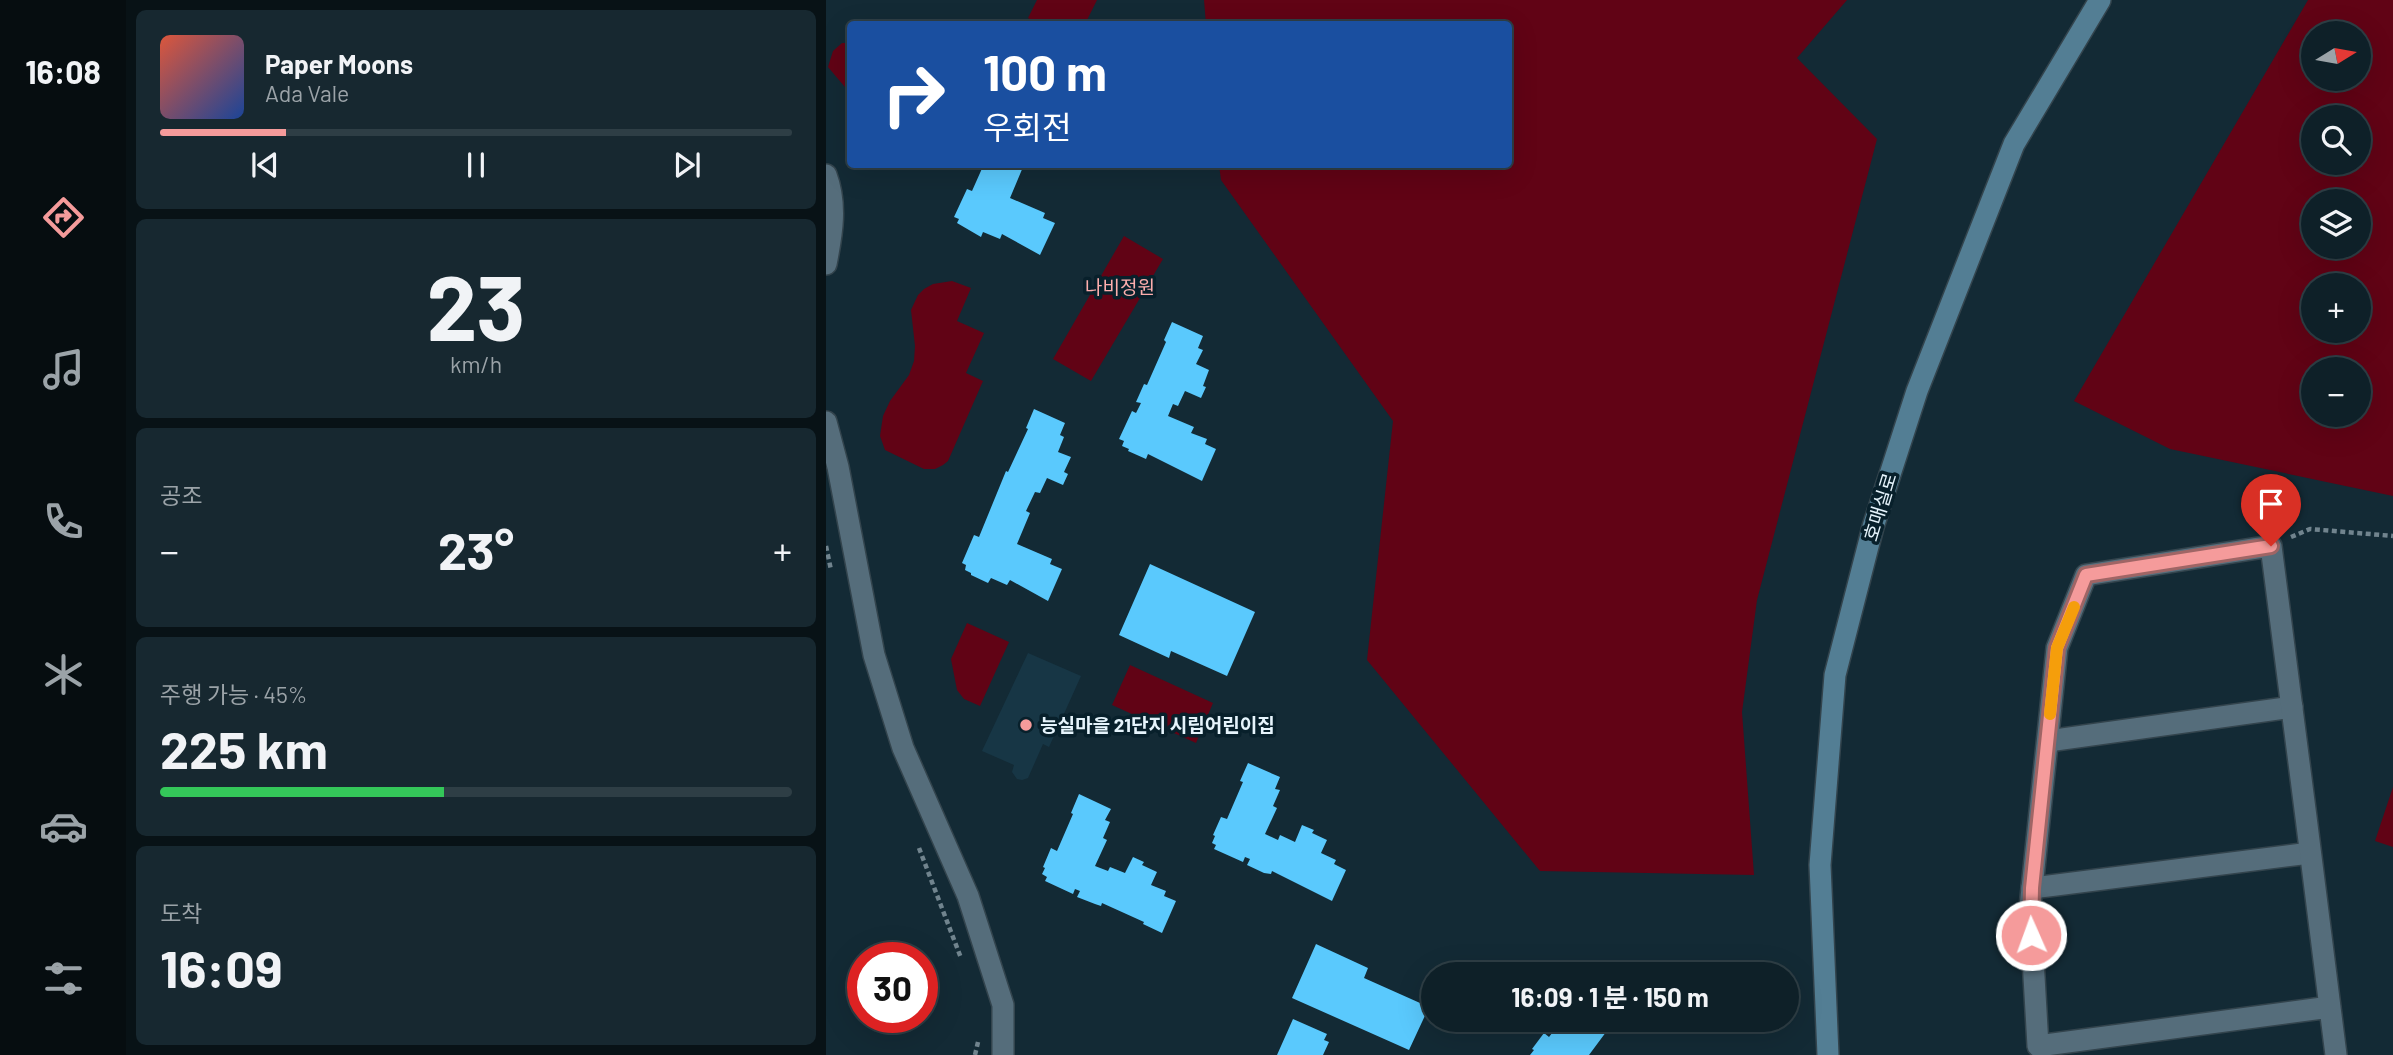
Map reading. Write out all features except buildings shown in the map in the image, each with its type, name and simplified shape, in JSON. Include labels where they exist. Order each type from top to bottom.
[{"type":"street","name":"호매실로","points":[[1828,1055],[1820,865],[1835,675],[1873,527],[1917,391],[2014,144],[2100,0]]},
{"type":"street","points":[[826,175],[833,194],[831,242],[826,264]]},
{"type":"street","points":[[826,422],[838,467],[874,655],[903,748],[976,920],[1003,1005],[1003,1055]]},
{"type":"street","points":[[2330,1007],[2038,1046],[2030,907],[2057,648],[2086,575],[2271,546],[2292,707],[2310,853],[2330,1007],[2336,1055]]},
{"type":"street","points":[[2048,741],[2292,707]]},
{"type":"street","points":[[2032,888],[2310,853]]},
{"type":"path","points":[[2271,546],[2310,529],[2393,537]]},
{"type":"shaded area","name":"능실마을 21단지 시립어린이집","points":[[1028,653],[1081,676],[1049,747],[1043,744],[1028,778],[1022,780],[1017,779],[1012,772],[1014,765],[982,751]]},
{"type":"green space","points":[[1037,0],[1097,0],[1086,21],[1034,21],[1028,18]]},
{"type":"green space","points":[[1204,0],[1847,0],[1797,58],[1877,139],[1757,600],[1742,712],[1754,875],[1540,871],[1367,660],[1393,421],[1221,180],[1219,168],[1512,168],[1512,21],[1206,21]]},
{"type":"green space","points":[[2308,0],[2393,0],[2393,496],[2170,449],[2074,401]]},
{"type":"green space","points":[[842,43],[847,43],[847,89],[828,67],[833,51]]},
{"type":"green space","name":"나비정원","points":[[1124,236],[1163,259],[1091,381],[1053,359]]},
{"type":"green space","points":[[952,281],[971,288],[957,321],[984,333],[966,373],[983,381],[948,461],[935,469],[924,469],[885,450],[880,436],[883,416],[890,401],[909,375],[914,361],[911,310],[924,289],[933,284]]},
{"type":"green space","points":[[967,623],[1009,642],[980,706],[964,699],[957,690],[951,659]]},
{"type":"green space","points":[[1130,665],[1213,703],[1196,743],[1112,705]]},
{"type":"green space","points":[[2393,787],[2393,847],[2375,841]]},
{"type":"slow traffic","points":[[2050,714],[2057,648],[2074,607]]},
{"type":"place","name":"능실마을 21단지 시립어린이집","points":[[1026,725]]},
{"type":"route","points":[[2031,935],[2030,907],[2057,648],[2086,575],[2271,546]]}]
